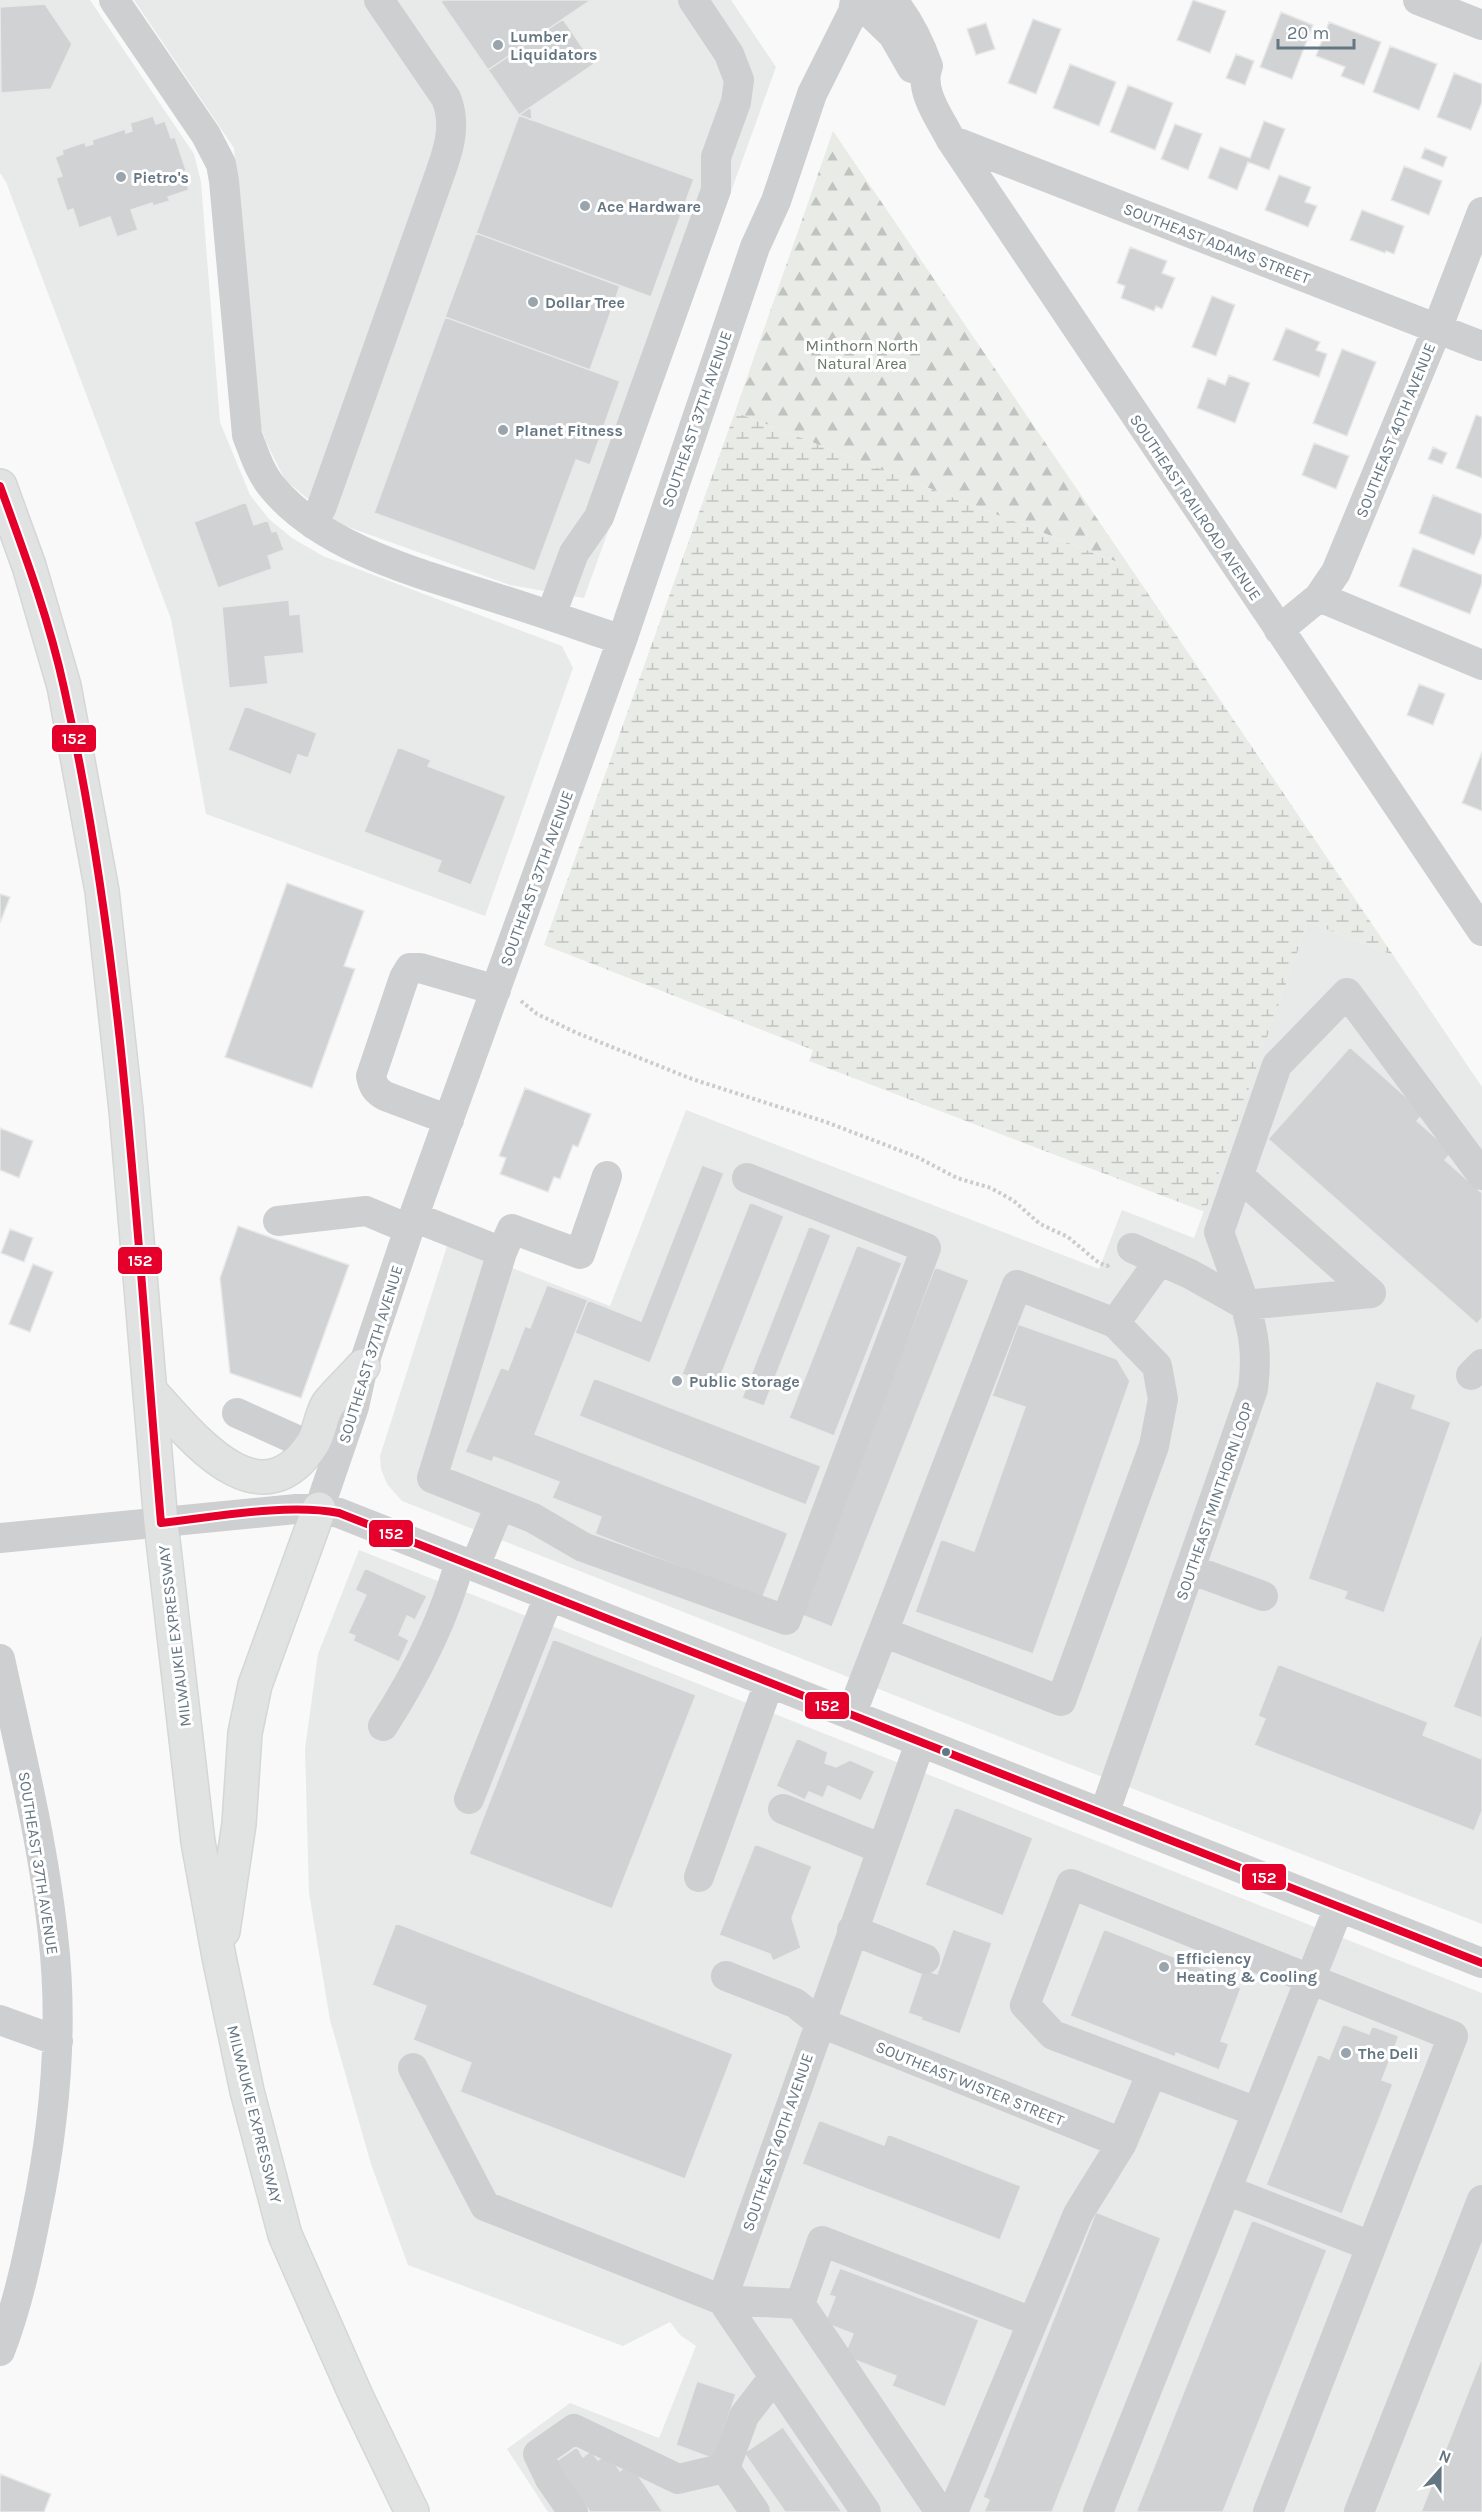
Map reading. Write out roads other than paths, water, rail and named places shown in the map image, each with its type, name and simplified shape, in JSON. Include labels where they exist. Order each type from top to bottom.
[{"type":"highway","name":"MILWAUKIE EXPRESSWAY","points":[[0,486],[29,566],[64,686],[102,891],[126,1110],[161,1523],[198,1842],[219,1957],[247,2091],[285,2235],[357,2398],[412,2512]]},
{"type":"highway","points":[[150,1391],[211,1455],[241,1473],[257,1476],[275,1474],[292,1466],[310,1446],[327,1405],[363,1366]]},
{"type":"highway","points":[[219,1957],[239,1824],[245,1733],[255,1685],[318,1509]]},
{"type":"street","points":[[114,0],[206,135],[221,164],[247,435],[262,472],[272,487],[313,524],[346,543],[417,572],[622,640]]},
{"type":"street","points":[[313,524],[322,506],[445,161],[452,134],[452,113],[446,98],[379,0]]},
{"type":"street","points":[[551,615],[574,553],[599,517],[717,190],[716,157],[736,102],[739,80],[729,54],[693,0]]},
{"type":"street","name":"SOUTHEAST 37TH AVENUE","points":[[755,247],[760,198],[817,46],[841,0]]},
{"type":"street","name":"SOUTHEAST 37TH AVENUE","points":[[318,1509],[354,1407],[363,1366],[412,1223],[622,640],[755,247],[776,201],[812,94],[853,12],[855,0]]},
{"type":"street","name":"SOUTHEAST RAILROAD AVENUE","points":[[861,0],[865,8],[892,35],[913,71],[924,76]]},
{"type":"street","name":"SOUTHEAST RAILROAD AVENUE","points":[[892,0],[920,42],[928,66],[924,76],[930,99],[951,140],[1482,931]]},
{"type":"street","points":[[1418,0],[1482,25]]},
{"type":"street","name":"SOUTHEAST ADAMS STREET","points":[[951,140],[1482,346]]},
{"type":"street","name":"SOUTHEAST 40TH AVENUE","points":[[1280,630],[1319,597],[1336,572],[1437,329],[1482,212]]},
{"type":"street","points":[[1319,597],[1482,665]]},
{"type":"street","points":[[449,1120],[385,1096],[373,1085],[372,1076],[404,978],[410,968],[420,968],[496,990]]},
{"type":"street","name":"SOUTHEAST MINTHORN LOOP","points":[[1104,1814],[1253,1389],[1256,1359],[1253,1332],[1219,1232],[1276,1065],[1347,993],[1482,1175]]},
{"type":"street","points":[[607,1176],[580,1254],[512,1228],[502,1252],[432,1478],[533,1518],[583,1547],[786,1620],[926,1248],[747,1178]]},
{"type":"street","points":[[1132,1248],[1191,1274],[1245,1305],[1371,1293],[1239,1176]]},
{"type":"street","points":[[278,1221],[366,1211],[502,1252]]},
{"type":"street","points":[[1115,1323],[1160,1260]]},
{"type":"street","points":[[851,1715],[883,1632],[1017,1285],[1115,1323],[1157,1366],[1163,1399],[1154,1446],[1061,1701],[883,1632]]},
{"type":"street","points":[[237,1413],[310,1446]]},
{"type":"street","points":[[383,1726],[400,1700],[467,1563],[500,1505]]},
{"type":"street","points":[[0,1538],[296,1509],[318,1509],[339,1513],[1482,1963]]},
{"type":"street","points":[[1190,1569],[1263,1596]]},
{"type":"street","points":[[470,1799],[549,1596]]},
{"type":"street","name":"SOUTHEAST 37TH AVENUE","points":[[0,1659],[29,1795],[50,1911],[57,1979],[58,2041],[55,2096],[46,2163],[21,2283],[0,2351]]},
{"type":"street","points":[[699,1877],[769,1683]]},
{"type":"street","name":"SOUTHEAST 40TH AVENUE","points":[[722,2300],[920,1743]]},
{"type":"street","points":[[783,1809],[882,1849]]},
{"type":"street","points":[[1257,2112],[1053,2035],[1025,2005],[1071,1884],[1453,2036],[1268,2512]]},
{"type":"street","points":[[1098,2512],[1339,1907]]},
{"type":"street","points":[[852,1930],[925,1959]]},
{"type":"street","name":"SOUTHEAST WISTER STREET","points":[[726,1976],[795,2003],[819,2022],[1122,2143]]},
{"type":"street","points":[[0,2020],[58,2041]]},
{"type":"street","points":[[413,2068],[485,2206],[722,2300],[800,2304]]},
{"type":"street","points":[[953,2512],[1078,2214],[1122,2143],[1152,2072]]},
{"type":"street","points":[[1226,2190],[1371,2246]]},
{"type":"street","points":[[1359,2512],[1482,2200]]},
{"type":"street","points":[[800,2304],[822,2241],[1032,2322]]},
{"type":"street","points":[[722,2300],[866,2512]]},
{"type":"street","points":[[800,2304],[940,2512]]},
{"type":"street","points":[[725,2468],[744,2416],[774,2377]]},
{"type":"street","points":[[573,2512],[550,2479],[538,2454],[574,2429],[678,2479],[725,2468]]},
{"type":"street","points":[[725,2468],[755,2512]]},
{"type":"place","name":"Lumber Liquidators","points":[[498,45]]},
{"type":"place","name":"Pietro's","points":[[121,177]]},
{"type":"place","name":"Ace Hardware","points":[[585,206]]},
{"type":"place","name":"Dollar Tree","points":[[533,302]]},
{"type":"place","name":"Planet Fitness","points":[[503,430]]},
{"type":"place","name":"Public Storage","points":[[677,1381]]},
{"type":"place","name":"Efficiency Heating & Cooling","points":[[1164,1967]]},
{"type":"place","name":"The Deli","points":[[1346,2053]]},
{"type":"park label","name":"Minthorn North Natural Area","points":[[862,354]]}]
